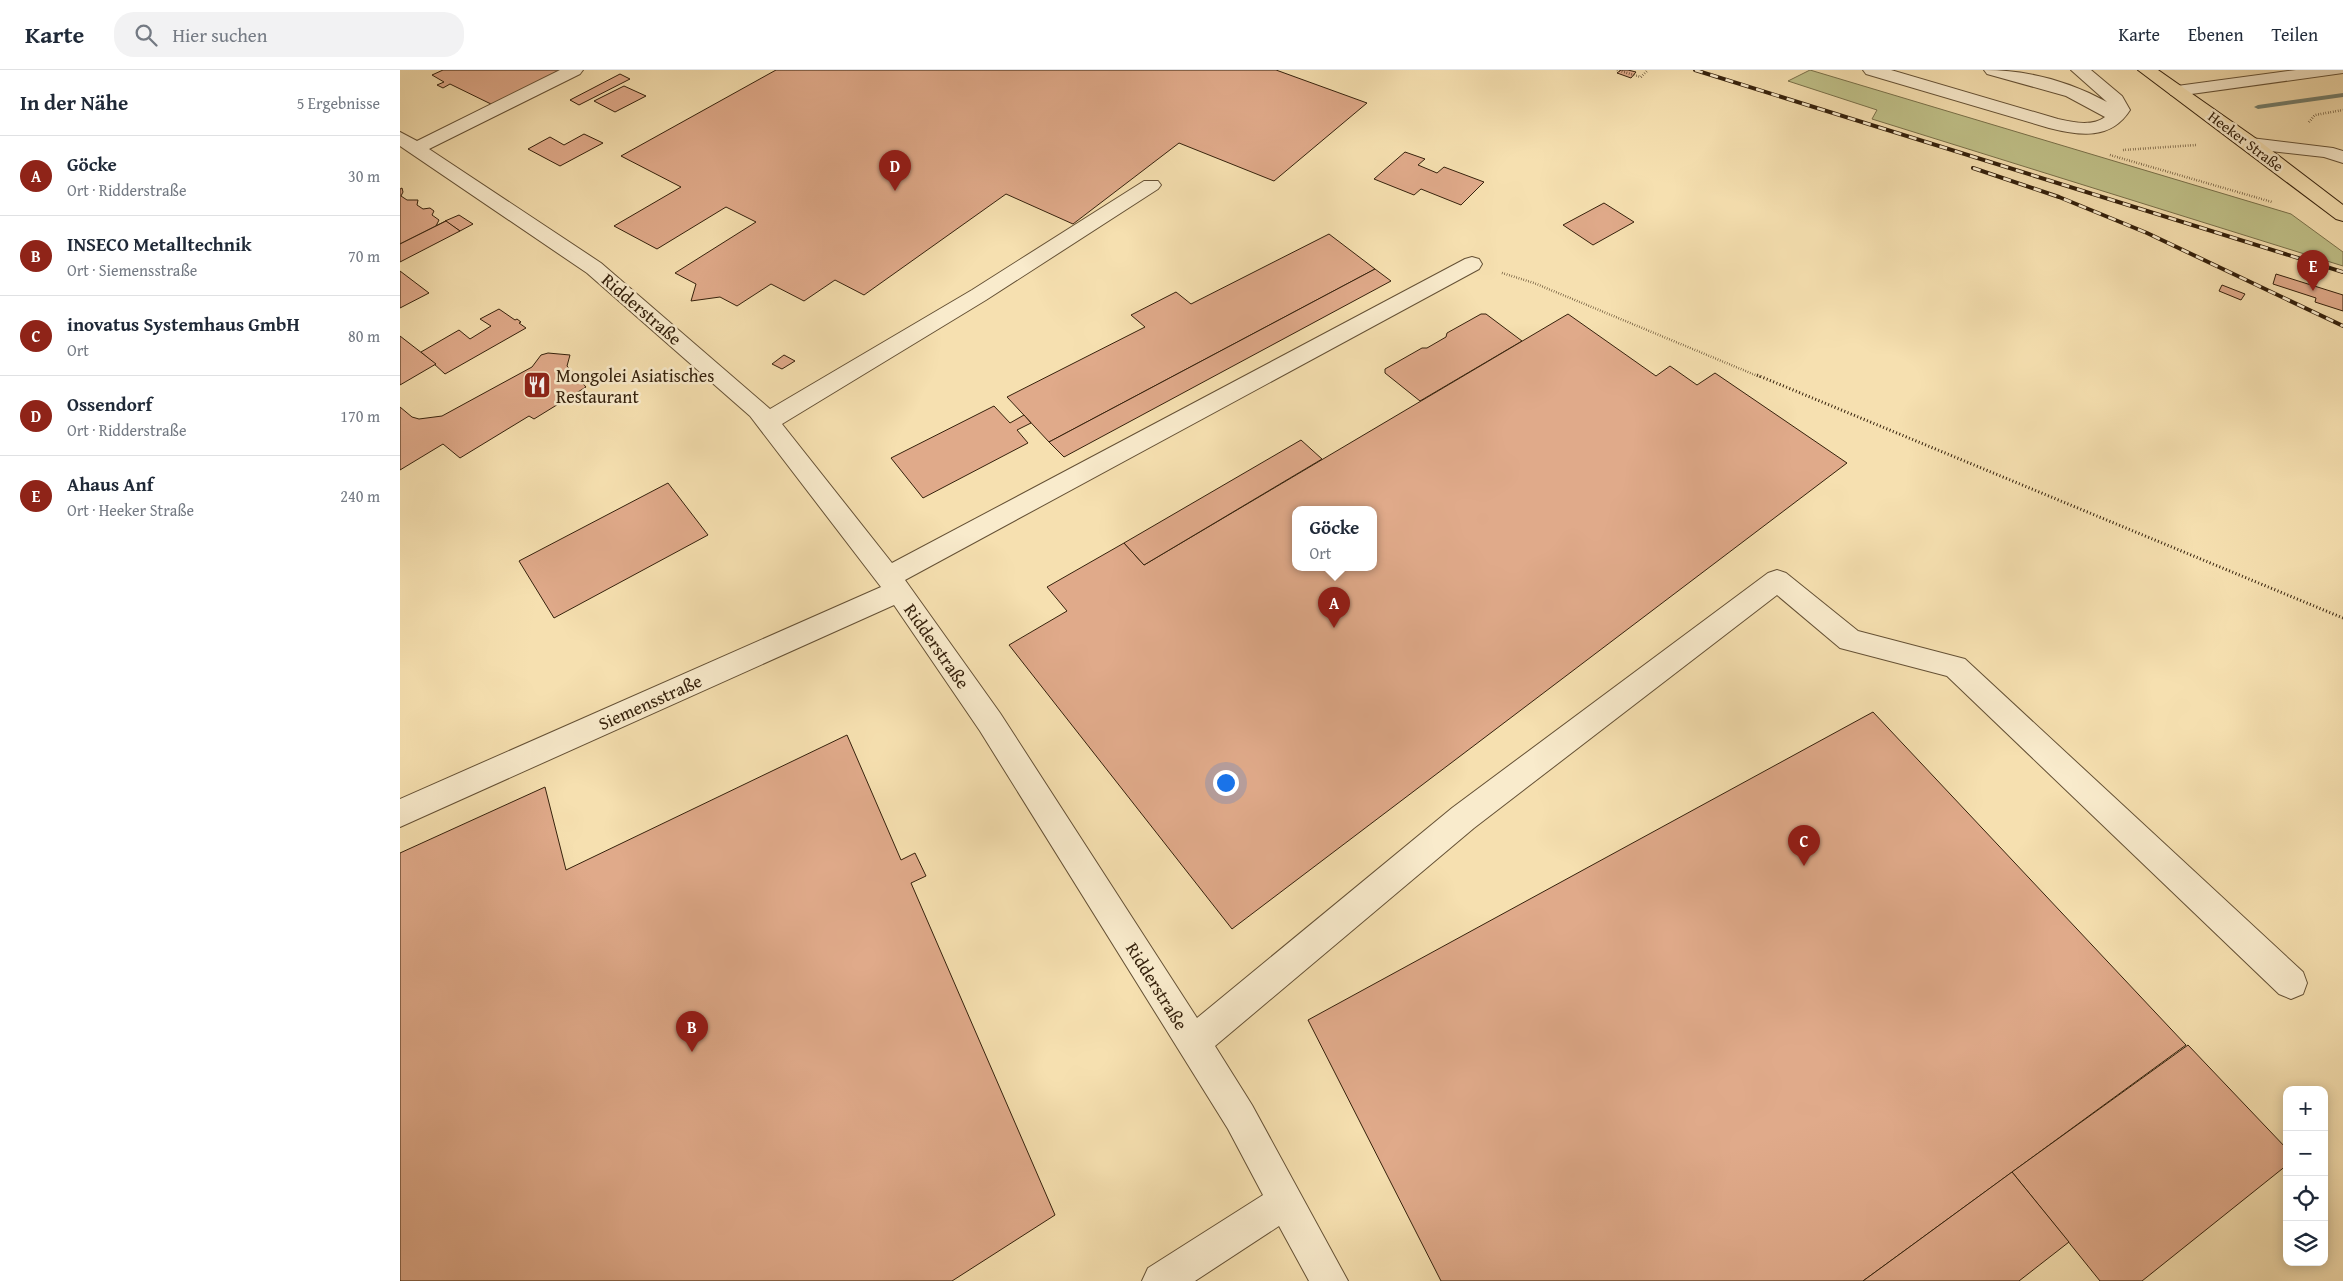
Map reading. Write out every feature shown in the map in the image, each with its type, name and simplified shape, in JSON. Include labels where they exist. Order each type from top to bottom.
[{"type":"main road","name":"Heeker Straße","points":[[2147,70],[2251,144],[2343,215]]},
{"type":"street","points":[[408,143],[574,70]]},
{"type":"street","points":[[1872,70],[2055,124],[2098,128],[2112,123],[2121,110],[2116,100],[2080,70]]},
{"type":"street","points":[[1993,70],[2084,96],[2104,106],[2117,117]]},
{"type":"street","points":[[2058,70],[2096,82]]},
{"type":"street","points":[[2177,91],[2336,70]]},
{"type":"street","name":"Ridderstraße","points":[[408,143],[594,268],[758,410],[894,584],[990,722],[1240,1117],[1329,1281]]},
{"type":"street","points":[[2251,144],[2326,152],[2343,157]]},
{"type":"street","points":[[767,422],[979,295],[1151,185]]},
{"type":"street","name":"Siemensstraße","points":[[400,813],[894,584],[1472,264]]},
{"type":"street","points":[[1193,1042],[1463,818],[1777,580],[1850,640],[1955,667],[2291,983]]},
{"type":"street","points":[[1161,1281],[1286,1201]]},
{"type":"path","points":[[1617,70],[1641,77],[1648,70]]},
{"type":"path","points":[[2117,150],[2205,144],[2251,144]]},
{"type":"path","points":[[2109,155],[2276,203]]},
{"type":"path","points":[[1472,264],[1543,286],[2343,618]]},
{"type":"green space","points":[[1810,70],[2291,214],[2343,252],[2343,266],[1872,119],[1877,110],[1788,81]]},
{"type":"building","points":[[443,70],[563,70],[493,105],[450,84],[443,88],[437,85],[444,82],[432,75]]},
{"type":"building","points":[[776,70],[1276,70],[1367,103],[1274,181],[1179,143],[1073,224],[1006,194],[864,295],[835,280],[804,301],[771,284],[737,306],[720,297],[691,301],[696,284],[675,273],[756,222],[726,207],[657,249],[614,226],[681,187],[621,156]]},
{"type":"building","points":[[1621,70],[1636,72],[1631,78],[1617,73]]},
{"type":"building","points":[[620,74],[630,79],[579,105],[570,100]]},
{"type":"building","points":[[624,86],[646,96],[615,112],[594,101]]},
{"type":"building","points":[[584,134],[603,143],[560,166],[528,149],[550,137],[564,145]]},
{"type":"building","points":[[1405,152],[1425,159],[1418,165],[1437,173],[1444,167],[1484,182],[1461,205],[1421,189],[1414,195],[1374,179]]},
{"type":"building","points":[[402,188],[401,196],[407,200],[418,200],[417,205],[423,209],[430,208],[434,211],[432,215],[439,220],[436,226],[400,244],[400,189]]},
{"type":"building","points":[[1604,203],[1634,222],[1593,245],[1563,225]]},
{"type":"building","points":[[459,215],[473,224],[460,231],[445,221]]},
{"type":"building","points":[[446,221],[460,231],[400,262],[400,244]]},
{"type":"building","points":[[1329,234],[1375,269],[1049,442],[1007,397],[1145,327],[1131,315],[1176,292],[1191,304]]},
{"type":"building","points":[[1375,269],[1391,281],[1064,457],[1049,442]]},
{"type":"building","points":[[400,271],[429,293],[400,308]]},
{"type":"building","points":[[2276,274],[2343,295],[2343,311],[2315,302],[2316,298],[2273,284]]},
{"type":"building","points":[[2222,285],[2245,294],[2241,300],[2219,291]]},
{"type":"building","points":[[499,309],[515,320],[517,319],[526,328],[445,374],[421,352],[459,330],[470,339],[491,326],[480,319]]},
{"type":"building","points":[[1481,314],[1486,314],[1522,341],[1420,401],[1385,373],[1385,369],[1422,348],[1427,348],[1446,337],[1447,333]]},
{"type":"building","points":[[1568,314],[1656,376],[1670,366],[1697,385],[1715,373],[1847,463],[1232,929],[1009,645],[1067,611],[1047,587],[1124,543],[1144,565]]},
{"type":"building","points":[[400,336],[436,364],[400,385]]},
{"type":"building","points":[[548,353],[570,355],[567,366],[586,387],[534,419],[529,416],[460,458],[443,444],[400,470],[400,407],[412,417],[419,419],[442,416],[532,367],[541,355]]},
{"type":"building","points":[[784,355],[795,361],[782,369],[772,364]]},
{"type":"building","points":[[994,406],[1010,423],[1024,415],[1031,423],[1017,430],[1028,443],[923,498],[891,458]]},
{"type":"building","points":[[1301,440],[1322,459],[1144,565],[1124,543]]},
{"type":"building","points":[[668,483],[708,535],[554,618],[519,561]]},
{"type":"building","points":[[1873,712],[2186,1045],[1863,1281],[1441,1281],[1308,1020]]},
{"type":"building","points":[[847,735],[901,860],[915,853],[926,876],[911,883],[1055,1215],[952,1281],[400,1281],[400,853],[545,787],[566,870]]},
{"type":"building","points":[[2188,1045],[2283,1145],[2283,1168],[2142,1281],[2100,1281],[2012,1172]]},
{"type":"building","points":[[2012,1172],[2069,1242],[2019,1281],[1863,1281]]},
{"type":"waterway","points":[[2258,107],[2343,95]]},
{"type":"railway","points":[[1695,70],[2343,272]]},
{"type":"railway","points":[[1973,168],[2059,197],[2147,233],[2343,326]]},
{"type":"place","name":"Ossendorf","points":[[895,191]]},
{"type":"place","name":"Ahaus Anf","points":[[2313,291]]},
{"type":"place","name":"Mongolei Asiatisches Restaurant","points":[[537,385]]},
{"type":"place","name":"Göcke","points":[[1334,628]]},
{"type":"place","name":"inovatus Systemhaus GmbH","points":[[1804,866]]},
{"type":"place","name":"INSECO Metalltechnik","points":[[692,1052]]}]
